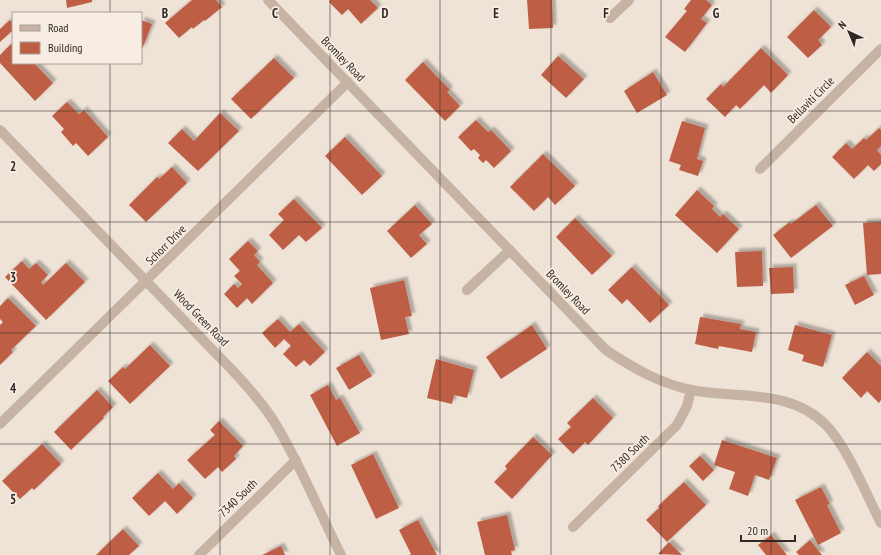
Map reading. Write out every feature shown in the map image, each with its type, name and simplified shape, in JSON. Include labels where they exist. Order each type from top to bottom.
[{"type":"street","name":"Bromley Road","points":[[268,0],[606,350],[631,367],[657,380],[691,390],[763,396],[796,405],[811,413],[826,424],[840,442],[881,523]]},
{"type":"street","points":[[610,18],[629,0]]},
{"type":"street","name":"Bellaviti Circle","points":[[760,169],[881,49]]},
{"type":"street","name":"Schorr Drive","points":[[0,424],[147,282],[348,82]]},
{"type":"street","name":"Wood Green Road","points":[[0,130],[244,383],[278,428],[296,460],[341,555]]},
{"type":"street","points":[[467,290],[510,250]]},
{"type":"street","name":"7380 South","points":[[573,527],[677,425],[687,406],[691,390]]},
{"type":"street","name":"7340 South","points":[[199,555],[296,460]]},
{"type":"building","points":[[66,0],[92,0],[92,2],[67,8]]},
{"type":"building","points":[[192,0],[216,0],[222,7],[205,21],[204,20],[193,29],[192,27],[179,38],[165,23]]},
{"type":"building","points":[[330,0],[370,0],[378,8],[361,24],[348,9],[342,15],[329,2]]},
{"type":"building","points":[[527,0],[552,0],[553,28],[529,29]]},
{"type":"building","points":[[691,0],[706,0],[712,5],[701,19],[707,23],[685,52],[665,37],[687,11],[684,9]]},
{"type":"building","points":[[814,10],[831,27],[818,40],[822,45],[808,58],[787,37]]},
{"type":"building","points":[[10,20],[12,23],[12,31],[0,42],[0,29]]},
{"type":"building","points":[[142,20],[152,24],[142,49]]},
{"type":"building","points":[[11,44],[12,64],[35,64],[53,83],[35,101],[0,63],[0,55]]},
{"type":"building","points":[[761,48],[788,75],[771,93],[764,85],[740,109],[736,105],[725,117],[706,99],[721,84],[723,87]]},
{"type":"building","points":[[558,56],[584,79],[566,98],[541,75]]},
{"type":"building","points":[[274,58],[294,78],[251,119],[231,99]]},
{"type":"building","points":[[423,62],[450,90],[447,92],[460,106],[445,121],[405,80]]},
{"type":"building","points":[[653,72],[667,95],[637,113],[624,91]]},
{"type":"building","points":[[67,102],[79,114],[84,110],[108,137],[88,156],[76,143],[73,146],[61,132],[64,129],[52,116]]},
{"type":"building","points":[[220,113],[239,131],[198,171],[168,143],[182,129],[194,141]]},
{"type":"building","points":[[476,120],[488,132],[491,130],[511,151],[494,168],[486,160],[483,163],[478,158],[480,155],[474,149],[471,151],[458,137]]},
{"type":"building","points":[[682,121],[705,128],[697,159],[703,161],[698,176],[679,170],[681,165],[669,161]]},
{"type":"building","points":[[879,128],[881,130],[881,146],[877,150],[881,155],[881,164],[874,171],[868,165],[854,179],[832,157],[846,143],[852,149],[864,138],[866,140]]},
{"type":"building","points":[[345,137],[382,176],[362,195],[325,156]]},
{"type":"building","points":[[543,154],[575,186],[555,205],[548,197],[534,211],[510,187]]},
{"type":"building","points":[[172,167],[187,183],[146,222],[129,205],[157,177],[159,179]]},
{"type":"building","points":[[697,190],[714,206],[712,209],[720,217],[723,214],[739,229],[717,253],[675,215]]},
{"type":"building","points":[[294,199],[322,228],[306,242],[299,235],[283,250],[269,235],[284,220],[278,214]]},
{"type":"building","points":[[415,205],[432,224],[419,235],[427,244],[411,258],[387,231]]},
{"type":"building","points":[[816,205],[833,226],[791,258],[773,235],[790,222],[791,224]]},
{"type":"building","points":[[575,218],[612,256],[592,275],[556,237]]},
{"type":"building","points":[[881,222],[881,274],[867,275],[863,223]]},
{"type":"building","points":[[248,241],[258,251],[254,255],[260,262],[257,265],[273,283],[252,304],[247,298],[237,308],[224,294],[234,284],[238,288],[242,284],[234,276],[240,271],[229,259]]},
{"type":"building","points":[[762,251],[763,286],[737,287],[735,252]]},
{"type":"building","points":[[22,261],[29,269],[36,263],[48,275],[41,282],[43,285],[66,263],[85,282],[46,320],[5,277]]},
{"type":"building","points":[[632,267],[669,305],[650,323],[627,299],[622,304],[608,290]]},
{"type":"building","points":[[793,267],[794,293],[771,294],[769,268]]},
{"type":"building","points":[[864,276],[874,295],[855,305],[845,285]]},
{"type":"building","points":[[404,280],[412,316],[405,317],[409,334],[381,340],[370,288]]},
{"type":"building","points":[[8,298],[36,326],[11,350],[13,352],[0,365],[0,325],[3,322],[0,319],[0,306]]},
{"type":"building","points":[[700,317],[741,324],[740,329],[756,332],[752,352],[719,346],[718,349],[695,344]]},
{"type":"building","points":[[278,319],[290,332],[299,324],[325,352],[310,366],[304,360],[296,367],[283,354],[291,346],[284,339],[275,348],[262,333]]},
{"type":"building","points":[[532,325],[547,349],[501,379],[486,357]]},
{"type":"building","points":[[795,325],[832,335],[823,367],[802,361],[804,355],[788,350]]},
{"type":"building","points":[[150,345],[170,366],[130,404],[108,381],[123,367],[125,369]]},
{"type":"building","points":[[867,352],[881,366],[881,400],[879,403],[867,391],[861,398],[842,378]]},
{"type":"building","points":[[359,355],[372,376],[349,390],[336,368]]},
{"type":"building","points":[[436,359],[474,370],[467,398],[454,395],[452,404],[427,398]]},
{"type":"building","points":[[328,385],[336,400],[340,398],[360,433],[337,446],[310,395]]},
{"type":"building","points":[[97,390],[113,407],[103,417],[104,418],[71,450],[54,432]]},
{"type":"building","points":[[593,398],[613,418],[588,445],[585,442],[573,454],[558,439],[571,427],[567,423]]},
{"type":"building","points":[[219,421],[243,446],[234,456],[236,459],[222,472],[218,467],[205,479],[187,460],[215,435],[210,430]]},
{"type":"building","points":[[533,437],[552,455],[512,499],[494,482],[507,469],[505,466]]},
{"type":"building","points":[[722,440],[777,458],[769,480],[755,475],[748,496],[729,489],[735,472],[714,465]]},
{"type":"building","points":[[42,444],[61,464],[34,490],[32,488],[20,499],[2,481]]},
{"type":"building","points":[[373,454],[399,508],[376,519],[351,465]]},
{"type":"building","points":[[700,456],[714,470],[703,481],[689,466]]},
{"type":"building","points":[[158,473],[173,489],[179,483],[193,498],[177,514],[165,501],[149,516],[132,498]]},
{"type":"building","points":[[684,482],[706,505],[667,542],[646,520],[659,508],[658,506]]},
{"type":"building","points":[[821,487],[830,504],[827,505],[841,533],[818,545],[795,500]]},
{"type":"building","points":[[507,515],[515,550],[511,551],[512,555],[485,555],[477,522]]},
{"type":"building","points":[[418,520],[437,555],[409,555],[411,554],[399,530]]},
{"type":"building","points":[[123,529],[139,546],[129,555],[96,555]]},
{"type":"building","points":[[771,535],[787,555],[766,555],[758,545]]},
{"type":"building","points":[[810,540],[822,555],[799,555],[796,552]]},
{"type":"building","points":[[669,542],[682,555],[658,554]]},
{"type":"building","points":[[281,546],[285,555],[262,555]]}]
